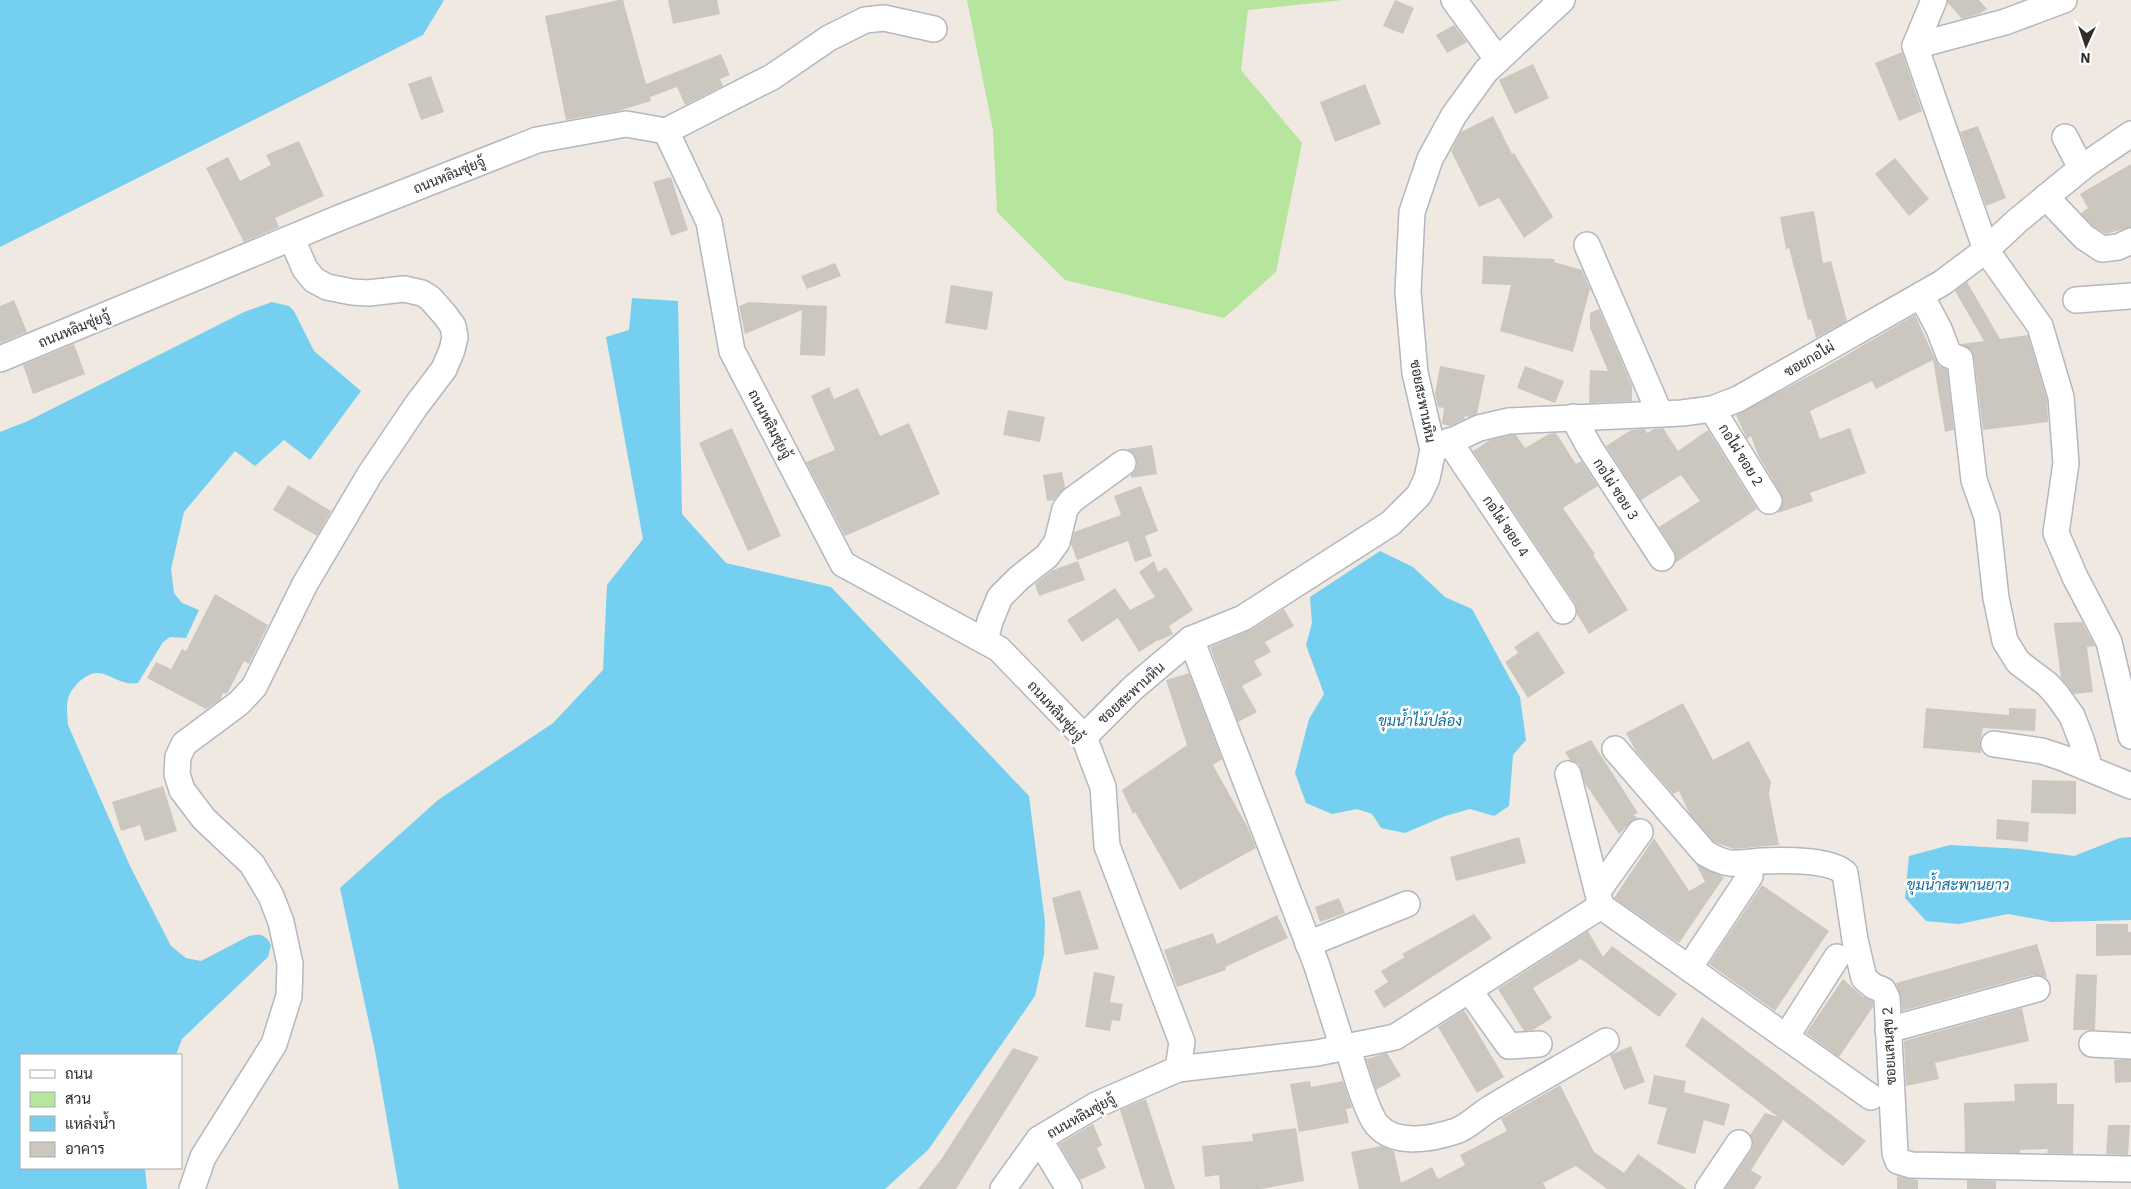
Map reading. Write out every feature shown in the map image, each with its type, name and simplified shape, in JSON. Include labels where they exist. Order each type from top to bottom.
[{"type":"street","points":[[1454,0],[1498,60]]},
{"type":"street","name":"ซอยสะพานหิน","points":[[1084,737],[1133,688],[1191,639],[1243,618],[1391,523],[1419,495],[1441,446],[1415,373],[1408,292],[1412,212],[1430,159],[1454,115],[1486,71],[1562,0]]},
{"type":"street","points":[[1934,0],[1915,46],[1986,250],[2040,326],[2061,397],[2066,463],[2056,533],[2075,577],[2109,642],[2131,736]]},
{"type":"street","points":[[1915,46],[2005,22],[2064,0]]},
{"type":"street","points":[[666,131],[772,77],[830,38],[865,20],[884,18],[934,29]]},
{"type":"street","name":"ถนนหลิมซุ่ยจู้","points":[[0,359],[537,140],[626,124],[666,131],[709,222],[732,351],[843,564],[999,649],[1084,737],[1103,787],[1107,846],[1182,1042],[1178,1069],[1096,1105],[1039,1139],[1003,1189]]},
{"type":"street","name":"ซอยกอไผ่","points":[[1441,446],[1479,428],[1509,421],[1660,414],[1712,409],[1738,399],[1942,283],[1986,250],[2017,221],[2082,168],[2131,134]]},
{"type":"street","points":[[2065,137],[2082,168]]},
{"type":"street","points":[[2046,197],[2084,237],[2102,249],[2118,247],[2131,241]]},
{"type":"street","points":[[192,1189],[203,1157],[274,1044],[289,996],[290,964],[281,922],[271,896],[252,864],[204,819],[182,790],[177,774],[178,757],[184,744],[239,703],[254,687],[305,584],[370,474],[416,406],[444,369],[455,337],[454,326],[430,298],[422,293],[404,289],[352,292],[327,287],[314,280],[305,268],[292,239]]},
{"type":"street","points":[[1587,245],[1660,414]]},
{"type":"street","points":[[1921,295],[1949,355],[1960,359],[1974,480],[1988,517],[1996,598],[2005,641],[2018,662],[2047,684],[2058,695],[2072,716],[2090,769]]},
{"type":"street","points":[[2076,300],[2131,296]]},
{"type":"street","name":"กอไผ่ ซอย 2","points":[[1712,409],[1769,501]]},
{"type":"street","name":"กอไผ่ ซอย 3","points":[[1573,418],[1590,448],[1662,558]]},
{"type":"street","name":"กอไผ่ ซอย 4","points":[[1441,446],[1563,611]]},
{"type":"street","points":[[985,641],[990,621],[1000,597],[1019,578],[1047,556],[1057,542],[1065,509],[1072,500],[1123,464]]},
{"type":"street","points":[[1191,639],[1308,944],[1368,1109],[1376,1124],[1388,1134],[1404,1138],[1424,1139],[1458,1131],[1490,1109],[1606,1041]]},
{"type":"street","points":[[1994,744],[2042,751],[2131,786]]},
{"type":"street","name":"ซอยแสนสุข 2","points":[[1615,749],[1705,853],[1717,860],[1732,863],[1772,861],[1826,864],[1838,868],[1845,874],[1855,940],[1864,978],[1873,986],[1883,990],[1887,998],[1895,1153],[1898,1161],[1911,1164],[2131,1170]]},
{"type":"street","points":[[1568,774],[1600,898],[1689,968],[1871,1097]]},
{"type":"street","points":[[1178,1069],[1317,1053],[1395,1037],[1469,990],[1600,898],[1640,832]]},
{"type":"street","points":[[1689,968],[1750,876]]},
{"type":"street","points":[[1308,944],[1407,904]]},
{"type":"street","points":[[1786,1037],[1837,957]]},
{"type":"street","points":[[1888,1030],[2037,989]]},
{"type":"street","points":[[1469,990],[1509,1046],[1539,1044]]},
{"type":"street","points":[[2092,1044],[2131,1046]]},
{"type":"street","points":[[1039,1139],[1068,1189]]},
{"type":"street","points":[[1708,1189],[1738,1143]]},
{"type":"green space","points":[[967,0],[1343,0],[1248,10],[1241,70],[1302,143],[1276,272],[1224,318],[1065,280],[997,212],[993,130]]},
{"type":"water","points":[[0,0],[444,0],[423,35],[0,247]]},
{"type":"water","points":[[632,298],[678,301],[682,514],[726,563],[831,587],[1029,796],[1045,922],[1044,955],[1035,996],[928,1150],[885,1189],[399,1189],[375,1051],[340,888],[438,800],[553,723],[603,670],[607,585],[643,539],[606,337],[629,330]]},
{"type":"water","points":[[272,302],[289,306],[294,311],[314,351],[361,391],[310,460],[284,440],[255,466],[235,451],[184,512],[171,569],[174,593],[182,603],[199,610],[186,638],[170,637],[163,642],[138,683],[121,681],[101,673],[94,673],[86,677],[73,689],[68,698],[67,708],[68,725],[130,866],[171,946],[186,958],[201,961],[249,936],[259,935],[265,937],[271,945],[268,957],[182,1039],[176,1054],[20,1054],[20,1169],[145,1169],[147,1189],[0,1189],[0,432],[28,421],[244,312]]},
{"type":"water","name":"ขุมน้ำไม้ปล้อง","points":[[1380,551],[1413,567],[1445,597],[1472,609],[1520,697],[1526,740],[1513,755],[1509,806],[1494,816],[1470,809],[1445,816],[1405,833],[1381,828],[1372,814],[1357,809],[1332,814],[1306,803],[1295,773],[1309,719],[1324,694],[1306,645],[1312,623],[1310,597]]},
{"type":"water","name":"ขุมน้ำสะพานยาว","points":[[2131,837],[2131,920],[2052,922],[2008,914],[1959,924],[1926,921],[1905,898],[1909,856],[1950,845],[2021,849],[2074,856],[2120,838]]},
{"type":"building","points":[[623,0],[646,84],[721,54],[730,75],[720,79],[723,86],[685,105],[677,87],[650,97],[651,101],[618,111],[566,120],[545,16]]},
{"type":"building","points":[[668,0],[717,0],[720,14],[673,24]]},
{"type":"building","points":[[1395,0],[1414,8],[1403,34],[1383,26]]},
{"type":"building","points":[[1948,0],[1979,0],[1987,9],[1962,19],[1948,3]]},
{"type":"building","points":[[1454,25],[1467,42],[1447,53],[1436,35]]},
{"type":"building","points":[[1902,52],[1922,111],[1899,121],[1875,63]]},
{"type":"building","points":[[1533,64],[1549,98],[1515,114],[1499,80]]},
{"type":"building","points":[[431,76],[444,112],[421,120],[408,84]]},
{"type":"building","points":[[1365,84],[1381,124],[1335,142],[1320,102]]},
{"type":"building","points":[[1493,116],[1512,154],[1514,153],[1553,217],[1524,238],[1499,198],[1479,207],[1451,151],[1461,132]]},
{"type":"building","points":[[1978,126],[2006,198],[1986,206],[1960,132]]},
{"type":"building","points":[[299,141],[324,196],[275,218],[279,227],[244,242],[206,168],[228,157],[240,181],[271,165],[266,155]]},
{"type":"building","points":[[1895,158],[1929,199],[1909,216],[1875,174]]},
{"type":"building","points":[[2131,164],[2131,227],[2106,234],[2093,226],[2081,213],[2088,208],[2080,194]]},
{"type":"building","points":[[671,177],[688,230],[671,236],[653,182]]},
{"type":"building","points":[[1814,211],[1823,263],[1831,261],[1847,321],[1816,338],[1811,319],[1808,320],[1789,248],[1786,249],[1780,217]]},
{"type":"building","points":[[1483,256],[1555,259],[1554,262],[1582,270],[1590,289],[1573,352],[1500,331],[1511,285],[1482,284]]},
{"type":"building","points":[[835,263],[841,276],[807,289],[801,276]]},
{"type":"building","points":[[1967,282],[2000,339],[2028,335],[2047,400],[2048,422],[1983,430],[1974,357],[1971,350],[1961,344],[1984,341],[1955,291]]},
{"type":"building","points":[[951,285],[993,292],[987,330],[945,323]]},
{"type":"building","points":[[14,300],[27,332],[0,343],[0,306]]},
{"type":"building","points":[[749,302],[827,306],[825,356],[800,355],[802,310],[745,334],[739,306]]},
{"type":"building","points":[[1599,309],[1632,386],[1632,401],[1589,403],[1590,370],[1608,371],[1590,328],[1590,313]]},
{"type":"building","points":[[1915,315],[1936,361],[1939,366],[1947,369],[1954,430],[1945,432],[1933,360],[1876,389],[1872,381],[1810,411],[1820,439],[1850,428],[1866,473],[1810,493],[1813,501],[1778,513],[1783,501],[1781,494],[1758,455],[1751,436],[1747,439],[1736,415],[1824,368]]},
{"type":"building","points":[[74,344],[85,374],[33,394],[23,365]]},
{"type":"building","points":[[1440,366],[1485,375],[1477,414],[1469,417],[1465,416],[1464,419],[1450,426],[1442,424],[1444,408],[1438,407],[1435,394]]},
{"type":"building","points":[[1525,366],[1564,381],[1555,403],[1517,388]]},
{"type":"building","points":[[829,387],[834,399],[858,388],[880,436],[909,423],[940,494],[845,536],[806,462],[835,450],[811,396]]},
{"type":"building","points":[[1008,410],[1045,417],[1040,442],[1003,435]]},
{"type":"building","points":[[732,428],[781,536],[748,551],[699,443]]},
{"type":"building","points":[[1663,428],[1678,451],[1708,430],[1757,509],[1675,563],[1674,551],[1659,527],[1700,501],[1681,475],[1641,500],[1606,446],[1631,430],[1645,429],[1647,433],[1654,429]]},
{"type":"building","points":[[1556,433],[1576,464],[1581,461],[1598,486],[1563,508],[1595,554],[1593,555],[1628,610],[1589,634],[1577,614],[1575,603],[1473,451],[1490,440],[1511,435],[1516,435],[1525,448],[1549,434]]},
{"type":"building","points":[[1152,445],[1157,474],[1131,478],[1136,469],[1137,461],[1134,454],[1127,449]]},
{"type":"building","points":[[1062,472],[1065,488],[1054,500],[1047,501],[1043,475]]},
{"type":"building","points":[[288,485],[331,511],[317,536],[273,510]]},
{"type":"building","points":[[1141,486],[1158,531],[1145,536],[1152,556],[1135,562],[1128,541],[1077,560],[1071,544],[1074,532],[1121,515],[1114,496]]},
{"type":"building","points":[[1078,561],[1085,580],[1039,596],[1035,584],[1053,570]]},
{"type":"building","points":[[1154,561],[1158,572],[1166,567],[1193,610],[1169,626],[1173,634],[1158,640],[1139,652],[1118,618],[1082,642],[1067,620],[1115,588],[1130,610],[1155,597],[1139,572]]},
{"type":"building","points":[[215,594],[268,625],[249,664],[244,661],[227,694],[223,693],[220,700],[206,709],[147,678],[156,662],[171,669],[182,649],[186,651]]},
{"type":"building","points":[[1284,609],[1294,626],[1265,642],[1271,652],[1254,661],[1262,675],[1242,686],[1257,712],[1238,722],[1210,647],[1251,630]]},
{"type":"building","points":[[2082,622],[2095,646],[2087,647],[2093,692],[2074,694],[2061,678],[2054,623]]},
{"type":"building","points":[[1538,631],[1565,673],[1528,698],[1505,662],[1518,653],[1514,647]]},
{"type":"building","points":[[1189,673],[1222,759],[1213,765],[1248,828],[1256,848],[1180,890],[1135,812],[1133,814],[1122,790],[1187,745],[1166,680]]},
{"type":"building","points":[[1683,703],[1713,760],[1749,741],[1771,782],[1769,794],[1779,845],[1734,849],[1714,842],[1689,813],[1679,791],[1673,794],[1636,751],[1626,733]]},
{"type":"building","points":[[1926,708],[2009,715],[2009,708],[2036,709],[2035,731],[1983,728],[1980,742],[1981,753],[1923,748]]},
{"type":"building","points":[[1591,740],[1638,813],[1633,815],[1638,818],[1634,819],[1619,834],[1585,783],[1579,764],[1570,760],[1565,752]]},
{"type":"building","points":[[2032,780],[2076,781],[2076,814],[2031,813]]},
{"type":"building","points":[[163,786],[177,831],[145,841],[140,825],[121,831],[112,802]]},
{"type":"building","points":[[1997,819],[2029,822],[2028,842],[1996,839]]},
{"type":"building","points":[[1519,837],[1526,863],[1456,881],[1450,857]]},
{"type":"building","points":[[1654,838],[1689,891],[1705,882],[1696,864],[1724,877],[1679,943],[1614,898]]},
{"type":"building","points":[[1762,885],[1829,931],[1775,1011],[1709,964]]},
{"type":"building","points":[[1080,890],[1099,949],[1065,955],[1052,898]]},
{"type":"building","points":[[1339,898],[1345,913],[1320,922],[1315,907]]},
{"type":"building","points":[[1474,914],[1492,938],[1384,1008],[1374,991],[1388,982],[1381,971],[1405,957],[1402,954]]},
{"type":"building","points":[[1277,915],[1288,938],[1225,967],[1226,970],[1177,987],[1164,950],[1213,933],[1217,944]]},
{"type":"building","points":[[2096,924],[2128,924],[2128,932],[2131,932],[2131,955],[2096,956]]},
{"type":"building","points":[[1588,931],[1603,957],[1612,946],[1677,994],[1659,1017],[1581,959],[1533,988],[1552,1018],[1533,1030],[1524,1031],[1498,989]]},
{"type":"building","points":[[2037,944],[2047,977],[2033,975],[1902,1011],[1901,997],[1896,983]]},
{"type":"building","points":[[1094,972],[1115,976],[1110,1002],[1123,1004],[1120,1021],[1112,1020],[1110,1031],[1085,1027]]},
{"type":"building","points":[[2076,974],[2097,975],[2095,1030],[2073,1030]]},
{"type":"building","points":[[1843,979],[1863,997],[1873,1001],[1873,1007],[1839,1057],[1806,1033]]},
{"type":"building","points":[[2022,1008],[2029,1041],[1935,1063],[1939,1079],[1906,1086],[1904,1041]]},
{"type":"building","points":[[1464,1010],[1504,1077],[1477,1093],[1438,1027]]},
{"type":"building","points":[[1702,1017],[1866,1141],[1843,1166],[1783,1120],[1751,1170],[1762,1177],[1754,1189],[1725,1189],[1751,1151],[1753,1144],[1750,1135],[1765,1113],[1778,1117],[1685,1046]]},
{"type":"building","points":[[1631,1046],[1645,1082],[1624,1090],[1610,1055]]},
{"type":"building","points":[[1013,1048],[1039,1057],[956,1189],[918,1189],[940,1161]]},
{"type":"building","points":[[1387,1053],[1401,1076],[1376,1090],[1366,1059]]},
{"type":"building","points":[[2114,1060],[2131,1060],[2131,1082],[2115,1083]]},
{"type":"building","points":[[1654,1075],[1686,1081],[1684,1092],[1730,1104],[1724,1126],[1704,1120],[1695,1154],[1657,1144],[1667,1108],[1648,1104]]},
{"type":"building","points":[[1310,1081],[1311,1087],[1343,1081],[1352,1108],[1346,1109],[1349,1123],[1299,1132],[1290,1084]]},
{"type":"building","points":[[2057,1083],[2057,1104],[2074,1104],[2073,1154],[2047,1153],[2048,1149],[2020,1150],[2020,1153],[1965,1152],[1964,1103],[2015,1101],[2014,1084]]},
{"type":"building","points":[[1560,1085],[1594,1152],[1624,1173],[1638,1154],[1687,1189],[1607,1189],[1576,1166],[1543,1183],[1546,1189],[1359,1189],[1351,1152],[1381,1146],[1394,1151],[1401,1183],[1432,1167],[1438,1179],[1465,1165],[1460,1155],[1507,1131],[1501,1119]]},
{"type":"building","points":[[1146,1099],[1175,1189],[1145,1189],[1120,1110]]},
{"type":"building","points":[[1093,1124],[1102,1145],[1097,1148],[1106,1168],[1080,1180],[1059,1144]]},
{"type":"building","points":[[2108,1125],[2130,1125],[2128,1155],[2106,1154]]},
{"type":"building","points":[[1296,1128],[1304,1181],[1261,1189],[1220,1189],[1219,1175],[1205,1177],[1202,1146],[1253,1141],[1252,1134]]},
{"type":"building","points":[[1897,1176],[1918,1180],[1918,1189],[1897,1189]]},
{"type":"building","points":[[1967,1180],[1996,1181],[1996,1189],[1967,1189]]}]
